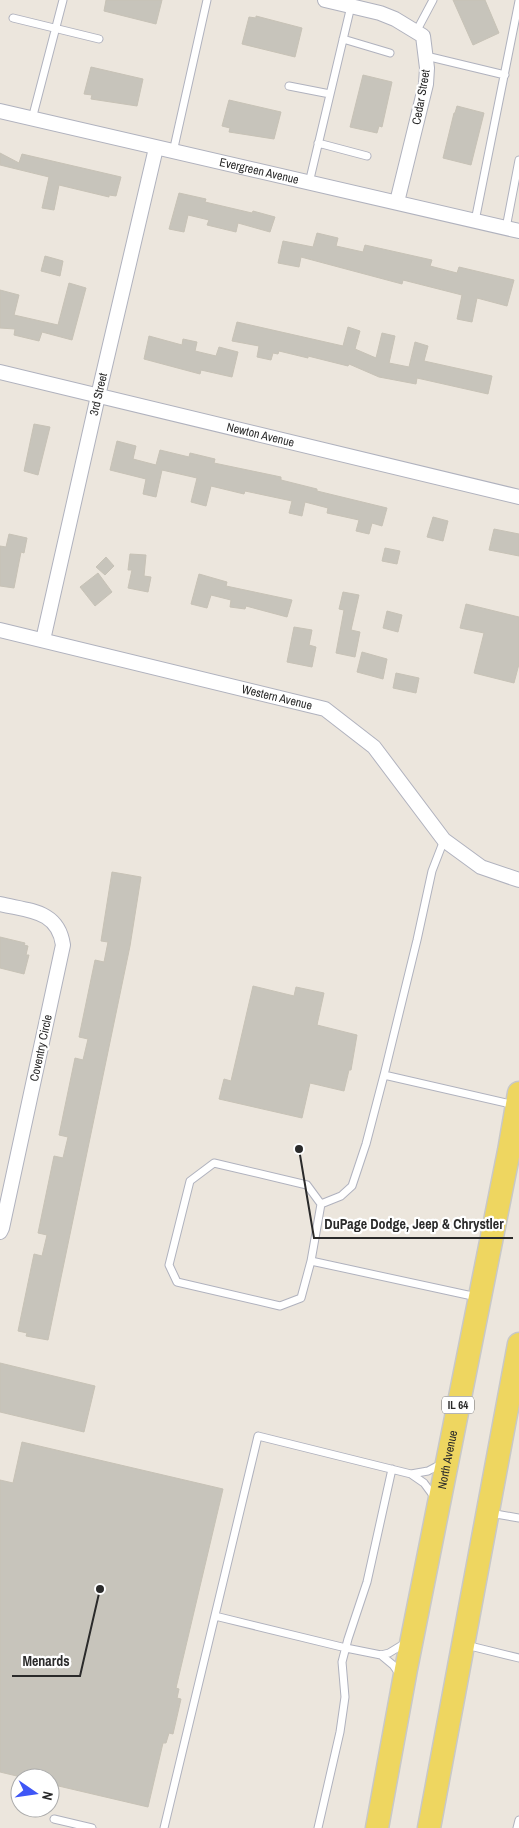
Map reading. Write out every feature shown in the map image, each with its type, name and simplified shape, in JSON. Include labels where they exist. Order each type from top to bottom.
[{"type":"main road","name":"North Avenue","points":[[377,1828],[412,1639],[518,1099]]},
{"type":"main road","points":[[429,1828],[488,1512],[515,1393],[519,1344]]},
{"type":"street","points":[[325,0],[395,19],[416,32]]},
{"type":"street","name":"Cedar Street","points":[[397,202],[426,84],[427,68],[423,36],[416,32]]},
{"type":"street","name":"Evergreen Avenue","points":[[0,111],[513,230]]},
{"type":"street","name":"3rd Street","points":[[43,640],[156,148]]},
{"type":"street","name":"Newton Avenue","points":[[0,372],[519,497]]},
{"type":"street","name":"Western Avenue","points":[[0,630],[325,709],[374,747],[444,840],[481,867],[519,880]]},
{"type":"street","name":"Coventry Circle","points":[[0,904],[42,914],[54,921],[61,933],[63,945],[0,1232]]},
{"type":"lane","points":[[32,119],[63,0]]},
{"type":"lane","points":[[173,152],[207,0]]},
{"type":"lane","points":[[416,32],[433,0]]},
{"type":"lane","points":[[475,221],[519,1]]},
{"type":"lane","points":[[309,183],[351,6]]},
{"type":"lane","points":[[13,18],[100,39]]},
{"type":"lane","points":[[343,39],[390,53]]},
{"type":"lane","points":[[426,56],[505,75]]},
{"type":"lane","points":[[289,86],[330,94]]},
{"type":"lane","points":[[318,143],[366,156]]},
{"type":"lane","points":[[513,230],[519,160]]},
{"type":"lane","points":[[321,1204],[341,1196],[352,1186],[366,1144],[384,1075],[432,871],[444,840]]},
{"type":"lane","points":[[384,1075],[518,1099]]},
{"type":"lane","points":[[214,1163],[307,1185],[321,1204],[311,1261],[301,1298],[280,1306],[177,1282],[169,1265],[190,1181],[214,1163]]},
{"type":"lane","points":[[311,1261],[479,1297]]},
{"type":"lane","points":[[164,1828],[258,1436],[411,1474],[424,1483],[439,1504]]},
{"type":"lane","points":[[411,1474],[428,1471],[448,1460]]},
{"type":"lane","points":[[318,1828],[340,1732],[344,1697],[342,1662],[367,1582],[392,1469]]},
{"type":"lane","points":[[488,1512],[519,1518]]},
{"type":"lane","points":[[215,1616],[381,1655],[389,1653],[412,1639]]},
{"type":"lane","points":[[463,1645],[519,1658]]},
{"type":"lane","points":[[381,1655],[393,1665],[404,1682]]},
{"type":"lane","points":[[54,1819],[92,1828]]},
{"type":"building","points":[[106,0],[162,0],[156,24],[104,11]]},
{"type":"building","points":[[453,0],[485,0],[499,33],[473,45]]},
{"type":"building","points":[[256,16],[302,28],[295,57],[242,44],[249,17],[256,18]]},
{"type":"building","points":[[91,67],[143,79],[137,106],[91,99],[92,95],[84,94]]},
{"type":"building","points":[[363,75],[392,82],[382,127],[379,126],[377,133],[350,127]]},
{"type":"building","points":[[229,100],[281,112],[274,139],[229,132],[230,128],[222,126]]},
{"type":"building","points":[[457,106],[484,113],[471,165],[443,158]]},
{"type":"building","points":[[0,153],[19,163],[22,154],[121,177],[116,196],[109,195],[109,197],[59,185],[54,210],[42,208],[49,177],[0,165]]},
{"type":"building","points":[[179,193],[206,199],[205,202],[275,217],[270,232],[238,223],[236,232],[207,225],[209,220],[188,215],[184,232],[169,229]]},
{"type":"building","points":[[317,233],[338,238],[336,246],[363,252],[365,245],[432,260],[430,266],[457,273],[459,267],[514,280],[507,306],[477,298],[472,322],[457,319],[462,295],[403,280],[402,284],[301,257],[299,267],[278,263],[283,241],[313,247]]},
{"type":"building","points":[[45,256],[63,261],[60,276],[41,271]]},
{"type":"building","points":[[69,283],[86,288],[72,340],[42,332],[39,341],[14,335],[15,329],[0,328],[0,290],[19,295],[14,315],[58,325]]},
{"type":"building","points":[[237,322],[343,346],[348,327],[360,331],[355,349],[376,358],[382,333],[395,336],[389,363],[409,367],[415,342],[428,346],[424,361],[492,376],[488,394],[417,378],[416,384],[379,377],[349,364],[348,366],[279,351],[278,354],[273,353],[271,360],[257,357],[259,346],[232,341]]},
{"type":"building","points":[[149,336],[182,345],[183,339],[197,342],[195,351],[216,356],[219,347],[238,352],[232,377],[201,370],[200,374],[144,359]]},
{"type":"building","points":[[34,424],[50,427],[38,475],[24,471]]},
{"type":"building","points":[[117,441],[136,446],[133,459],[156,465],[160,450],[189,457],[190,453],[215,459],[214,463],[281,477],[281,480],[317,489],[317,491],[387,508],[382,526],[372,523],[369,534],[356,531],[359,520],[327,513],[328,508],[305,502],[302,516],[289,513],[292,501],[245,491],[244,494],[211,486],[206,506],[191,502],[197,478],[162,470],[156,497],[143,494],[146,479],[110,470]]},
{"type":"building","points":[[433,517],[448,521],[443,541],[427,537]]},
{"type":"building","points":[[494,529],[519,534],[519,556],[489,550]]},
{"type":"building","points":[[9,534],[27,538],[24,553],[21,552],[14,588],[0,586],[0,546],[6,547]]},
{"type":"building","points":[[385,548],[400,551],[397,564],[382,561]]},
{"type":"building","points":[[130,554],[146,555],[144,576],[151,577],[148,592],[128,588],[132,570],[128,570]]},
{"type":"building","points":[[106,557],[114,566],[105,575],[96,567]]},
{"type":"building","points":[[98,573],[112,592],[95,606],[80,587]]},
{"type":"building","points":[[199,574],[227,582],[226,586],[292,600],[287,617],[246,606],[245,609],[230,607],[231,600],[211,595],[207,608],[191,604]]},
{"type":"building","points":[[343,592],[359,595],[351,630],[360,632],[355,657],[336,653],[344,610],[339,609]]},
{"type":"building","points":[[466,604],[519,617],[519,664],[514,683],[474,673],[484,633],[460,628]]},
{"type":"building","points":[[387,611],[402,615],[398,632],[383,628]]},
{"type":"building","points":[[294,627],[312,630],[309,645],[316,647],[312,667],[287,662]]},
{"type":"building","points":[[362,652],[387,659],[383,679],[357,672]]},
{"type":"building","points":[[396,673],[419,678],[416,693],[393,688]]},
{"type":"building","points":[[112,872],[141,877],[130,946],[48,1340],[26,1336],[27,1333],[18,1331],[34,1254],[42,1256],[47,1235],[38,1233],[54,1156],[63,1158],[68,1137],[59,1135],[75,1058],[83,1060],[88,1039],[79,1037],[95,960],[104,962],[108,942],[101,941]]},
{"type":"building","points":[[0,937],[25,943],[24,945],[28,946],[26,955],[29,955],[24,974],[0,968]]},
{"type":"building","points":[[253,986],[294,996],[296,987],[324,993],[317,1025],[357,1035],[351,1070],[349,1070],[344,1091],[310,1083],[302,1118],[219,1099],[224,1079],[231,1081]]},
{"type":"building","points":[[0,1363],[95,1386],[84,1432],[0,1412]]},
{"type":"building","points":[[22,1442],[223,1489],[176,1688],[179,1689],[177,1698],[181,1699],[173,1734],[169,1733],[166,1743],[163,1743],[148,1807],[60,1786],[60,1768],[10,1768],[10,1774],[0,1772],[0,1480],[13,1483]]},
{"type":"place","name":"DuPage Dodge, Jeep & Chrystler","points":[[299,1149]]},
{"type":"place","name":"Menards","points":[[100,1589]]}]
